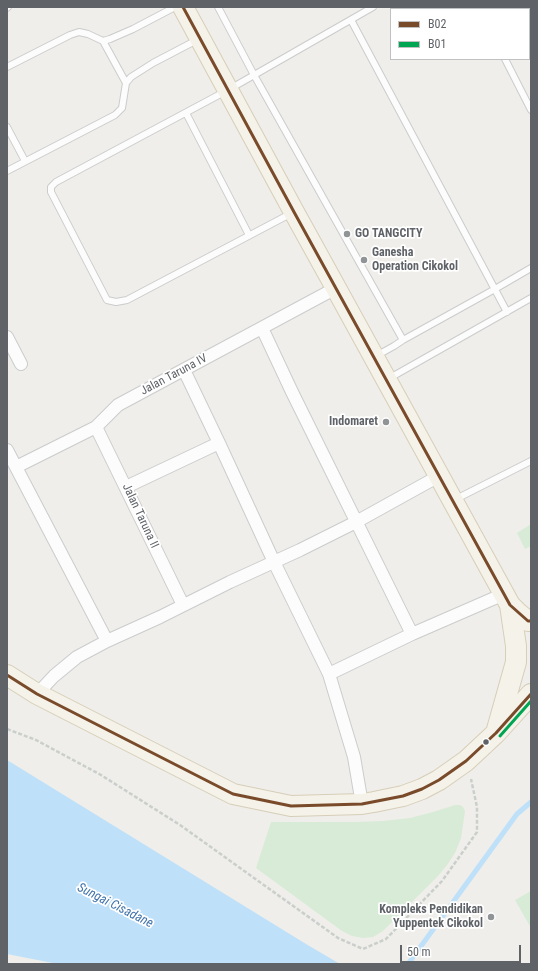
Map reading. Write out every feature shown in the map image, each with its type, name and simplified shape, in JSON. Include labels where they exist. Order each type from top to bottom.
[{"type":"main road","points":[[182,7],[507,599],[518,613],[531,622]]},
{"type":"main road","points":[[496,733],[516,662],[516,646],[507,599]]},
{"type":"main road","points":[[7,675],[37,694],[233,794],[291,806],[362,804],[403,796],[422,789],[439,780],[466,762],[496,733],[531,694]]},
{"type":"street","name":"Jalan Taruna IV","points":[[16,467],[96,427],[118,405],[336,288]]},
{"type":"street","points":[[262,328],[292,392],[412,634]]},
{"type":"street","points":[[7,337],[21,364]]},
{"type":"street","points":[[184,370],[274,562],[329,674],[354,757],[362,804]]},
{"type":"street","name":"Jalan Taruna II","points":[[96,427],[183,605]]},
{"type":"street","points":[[126,487],[219,443]]},
{"type":"street","points":[[7,450],[107,641]]},
{"type":"street","points":[[37,694],[54,676],[77,657],[107,641],[356,522],[439,476]]},
{"type":"street","points":[[329,674],[412,634],[507,599]]},
{"type":"lane","points":[[103,41],[133,30],[175,7]]},
{"type":"lane","points":[[218,7],[254,75],[403,340]]},
{"type":"lane","points":[[294,212],[127,300],[116,302],[107,300],[51,192],[51,187],[56,182],[228,90],[373,7]]},
{"type":"lane","points":[[351,20],[507,312]]},
{"type":"lane","points":[[7,67],[70,35],[80,32],[103,41],[126,83]]},
{"type":"lane","points":[[7,170],[115,115],[122,108],[126,83],[131,77],[200,38]]},
{"type":"lane","points":[[506,60],[531,110]]},
{"type":"lane","points":[[186,113],[250,235]]},
{"type":"lane","points":[[7,127],[24,162]]},
{"type":"lane","points":[[374,357],[531,268]]},
{"type":"lane","points":[[387,380],[531,298]]},
{"type":"lane","points":[[453,501],[531,461]]},
{"type":"path","points":[[7,729],[36,740],[101,775],[180,826],[338,938],[363,949],[386,939],[442,881],[477,832],[477,807],[466,762]]},
{"type":"green space","points":[[531,524],[531,546],[525,549],[517,533]]},
{"type":"green space","points":[[455,805],[460,805],[465,811],[461,838],[455,853],[438,876],[383,931],[373,937],[363,938],[352,936],[342,931],[256,868],[271,822],[383,821],[410,818]]},
{"type":"green space","points":[[531,891],[531,928],[515,900]]},
{"type":"water","name":"Sungai Cisadane","points":[[7,760],[340,964],[58,964],[7,954]]},
{"type":"waterway","points":[[408,964],[517,814],[531,802]]},
{"type":"transit line","name":"B02","points":[[183,7],[510,605],[528,621],[531,621]]},
{"type":"transit line","name":"B02","points":[[7,675],[37,694],[233,794],[291,806],[362,804],[403,796],[422,789],[439,780],[466,761],[496,733],[531,694]]},
{"type":"transit line","name":"B01","points":[[500,736],[531,701]]},
{"type":"place","name":"GO TANGCITY","points":[[347,234]]},
{"type":"place","name":"Ganesha Operation Cikokol","points":[[364,260]]},
{"type":"place","name":"Indomaret","points":[[386,422]]},
{"type":"place","name":"Kompleks Pendidikan Yuppentek Cikokol","points":[[491,917]]}]
